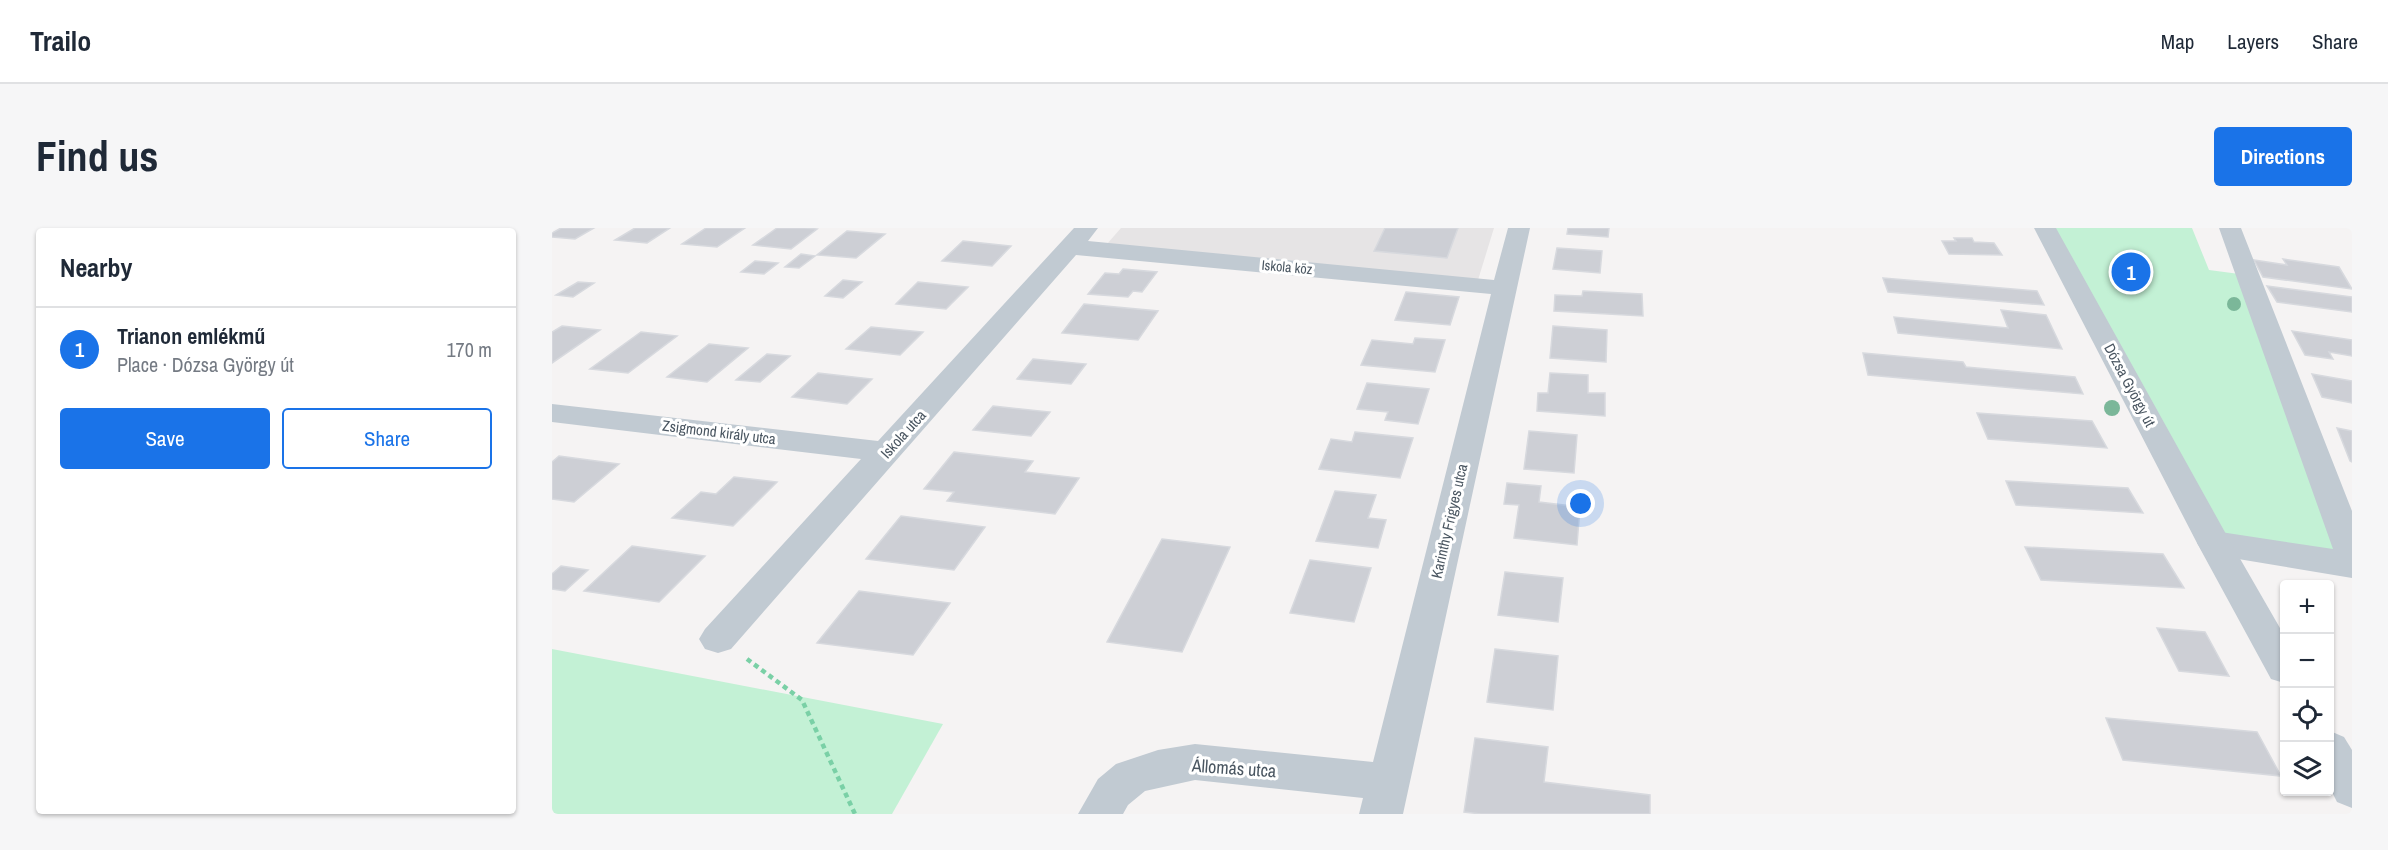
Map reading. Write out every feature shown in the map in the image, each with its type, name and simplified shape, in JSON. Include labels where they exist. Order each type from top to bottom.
[{"type":"street","name":"Karinthy Frigyes utca","points":[[1385,798],[1503,288],[1519,228]]},
{"type":"street","name":"Dózsa György út","points":[[2045,228],[2280,661]]},
{"type":"street","points":[[2230,228],[2352,555]]},
{"type":"street","name":"Iskola köz","points":[[1077,233],[1503,288]]},
{"type":"street","name":"Iskola utca","points":[[718,639],[886,452],[1077,233]]},
{"type":"street","name":"Zsigmond király utca","points":[[552,413],[886,452]]},
{"type":"street","points":[[2214,543],[2352,565]]},
{"type":"street","points":[[2334,756],[2352,789]]},
{"type":"street","name":"Állomás utca","points":[[1100,814],[1113,792],[1131,777],[1158,768],[1195,762],[1385,798]]},
{"type":"path","points":[[718,639],[801,700],[855,814]]},
{"type":"shaded area","points":[[1121,228],[1494,228],[1478,280],[1107,244]]},
{"type":"green space","points":[[2045,228],[2192,228],[2209,270],[2247,275],[2352,555],[2214,543]]},
{"type":"green space","points":[[552,649],[943,724],[892,814],[552,814]]},
{"type":"building","points":[[561,228],[594,228],[575,239],[552,237],[552,233]]},
{"type":"building","points":[[635,228],[670,228],[647,243],[615,240]]},
{"type":"building","points":[[706,228],[745,228],[717,247],[682,244]]},
{"type":"building","points":[[777,228],[817,229],[791,249],[753,245]]},
{"type":"building","points":[[1385,228],[1458,228],[1447,258],[1374,251]]},
{"type":"building","points":[[1568,228],[1609,228],[1608,237],[1567,234]]},
{"type":"building","points":[[847,231],[885,234],[856,258],[817,255]]},
{"type":"building","points":[[1954,238],[1972,238],[1974,242],[1994,243],[2002,255],[1949,254],[1942,241],[1956,241]]},
{"type":"building","points":[[963,241],[1011,246],[992,266],[942,261]]},
{"type":"building","points":[[1557,248],[1602,251],[1600,273],[1553,269]]},
{"type":"building","points":[[801,254],[815,256],[799,268],[785,267]]},
{"type":"building","points":[[2283,259],[2339,267],[2352,289],[2263,277],[2254,260],[2287,265]]},
{"type":"building","points":[[755,261],[778,263],[764,274],[741,272]]},
{"type":"building","points":[[1123,269],[1157,272],[1142,292],[1133,291],[1128,297],[1088,294],[1105,273],[1119,274]]},
{"type":"building","points":[[1883,278],[2037,291],[2044,305],[1888,292]]},
{"type":"building","points":[[843,280],[862,282],[843,298],[825,296]]},
{"type":"building","points":[[578,282],[594,283],[573,297],[556,295]]},
{"type":"building","points":[[918,282],[968,287],[946,309],[896,304]]},
{"type":"building","points":[[2267,286],[2352,297],[2352,312],[2277,302]]},
{"type":"building","points":[[1583,291],[1642,294],[1643,316],[1554,311],[1555,295],[1582,296]]},
{"type":"building","points":[[1406,292],[1459,297],[1450,325],[1395,320]]},
{"type":"building","points":[[1084,304],[1158,311],[1138,340],[1062,333]]},
{"type":"building","points":[[2001,310],[2046,315],[2062,349],[1898,333],[1894,317],[2008,328]]},
{"type":"building","points":[[562,326],[600,330],[552,363],[552,332]]},
{"type":"building","points":[[1553,326],[1607,330],[1606,362],[1550,358]]},
{"type":"building","points":[[871,327],[923,332],[900,355],[846,349]]},
{"type":"building","points":[[2292,331],[2352,340],[2352,356],[2329,352],[2333,359],[2305,355]]},
{"type":"building","points":[[641,332],[677,336],[628,373],[590,369]]},
{"type":"building","points":[[1415,338],[1445,340],[1435,372],[1361,365],[1372,340],[1413,344]]},
{"type":"building","points":[[709,344],[748,348],[707,382],[667,377]]},
{"type":"building","points":[[1863,353],[1963,362],[1966,367],[2075,377],[2083,394],[1868,375]]},
{"type":"building","points":[[767,354],[790,356],[760,382],[736,380]]},
{"type":"building","points":[[1033,359],[1086,364],[1071,384],[1017,379]]},
{"type":"building","points":[[818,373],[872,379],[847,404],[792,397]]},
{"type":"building","points":[[1550,373],[1588,375],[1588,393],[1605,393],[1605,416],[1537,411],[1538,393],[1548,393]]},
{"type":"building","points":[[2312,374],[2352,381],[2352,403],[2322,397]]},
{"type":"building","points":[[1367,383],[1429,389],[1418,424],[1385,420],[1388,412],[1357,409]]},
{"type":"building","points":[[993,406],[1050,412],[1031,436],[973,430]]},
{"type":"building","points":[[1977,413],[2092,421],[2107,448],[1988,439]]},
{"type":"building","points":[[2337,428],[2352,431],[2352,462],[2350,461]]},
{"type":"building","points":[[1529,431],[1577,435],[1574,473],[1524,469]]},
{"type":"building","points":[[1355,432],[1413,438],[1400,478],[1319,469],[1331,439],[1352,442]]},
{"type":"building","points":[[954,452],[1033,461],[1025,472],[1079,478],[1055,514],[947,501],[954,492],[924,489]]},
{"type":"building","points":[[559,456],[619,464],[574,502],[552,499],[552,462]]},
{"type":"building","points":[[734,477],[777,482],[733,526],[672,518],[701,492],[716,494]]},
{"type":"building","points":[[2006,481],[2128,488],[2143,513],[2016,505]]},
{"type":"building","points":[[1507,483],[1541,486],[1539,502],[1580,507],[1577,545],[1514,538],[1519,505],[1504,504]]},
{"type":"building","points":[[1335,491],[1376,495],[1368,518],[1386,520],[1378,548],[1316,541]]},
{"type":"building","points":[[901,516],[985,527],[954,570],[866,559]]},
{"type":"building","points":[[1162,539],[1230,547],[1182,652],[1107,642]]},
{"type":"building","points":[[632,546],[705,556],[659,602],[584,591]]},
{"type":"building","points":[[2025,547],[2163,554],[2184,588],[2041,580]]},
{"type":"building","points":[[1310,560],[1371,568],[1354,622],[1290,613]]},
{"type":"building","points":[[561,566],[588,570],[565,591],[552,589],[552,574]]},
{"type":"building","points":[[1505,572],[1563,578],[1558,622],[1498,615]]},
{"type":"building","points":[[859,591],[950,603],[913,655],[817,643]]},
{"type":"building","points":[[2157,628],[2205,632],[2229,676],[2179,671]]},
{"type":"building","points":[[1495,649],[1558,656],[1553,710],[1487,702]]},
{"type":"building","points":[[2106,718],[2257,732],[2280,776],[2123,760]]},
{"type":"building","points":[[1475,738],[1548,747],[1544,782],[1650,795],[1650,814],[1481,814],[1464,812]]},
{"type":"place","name":"Trianon emlékmű","points":[[2131,272]]}]
